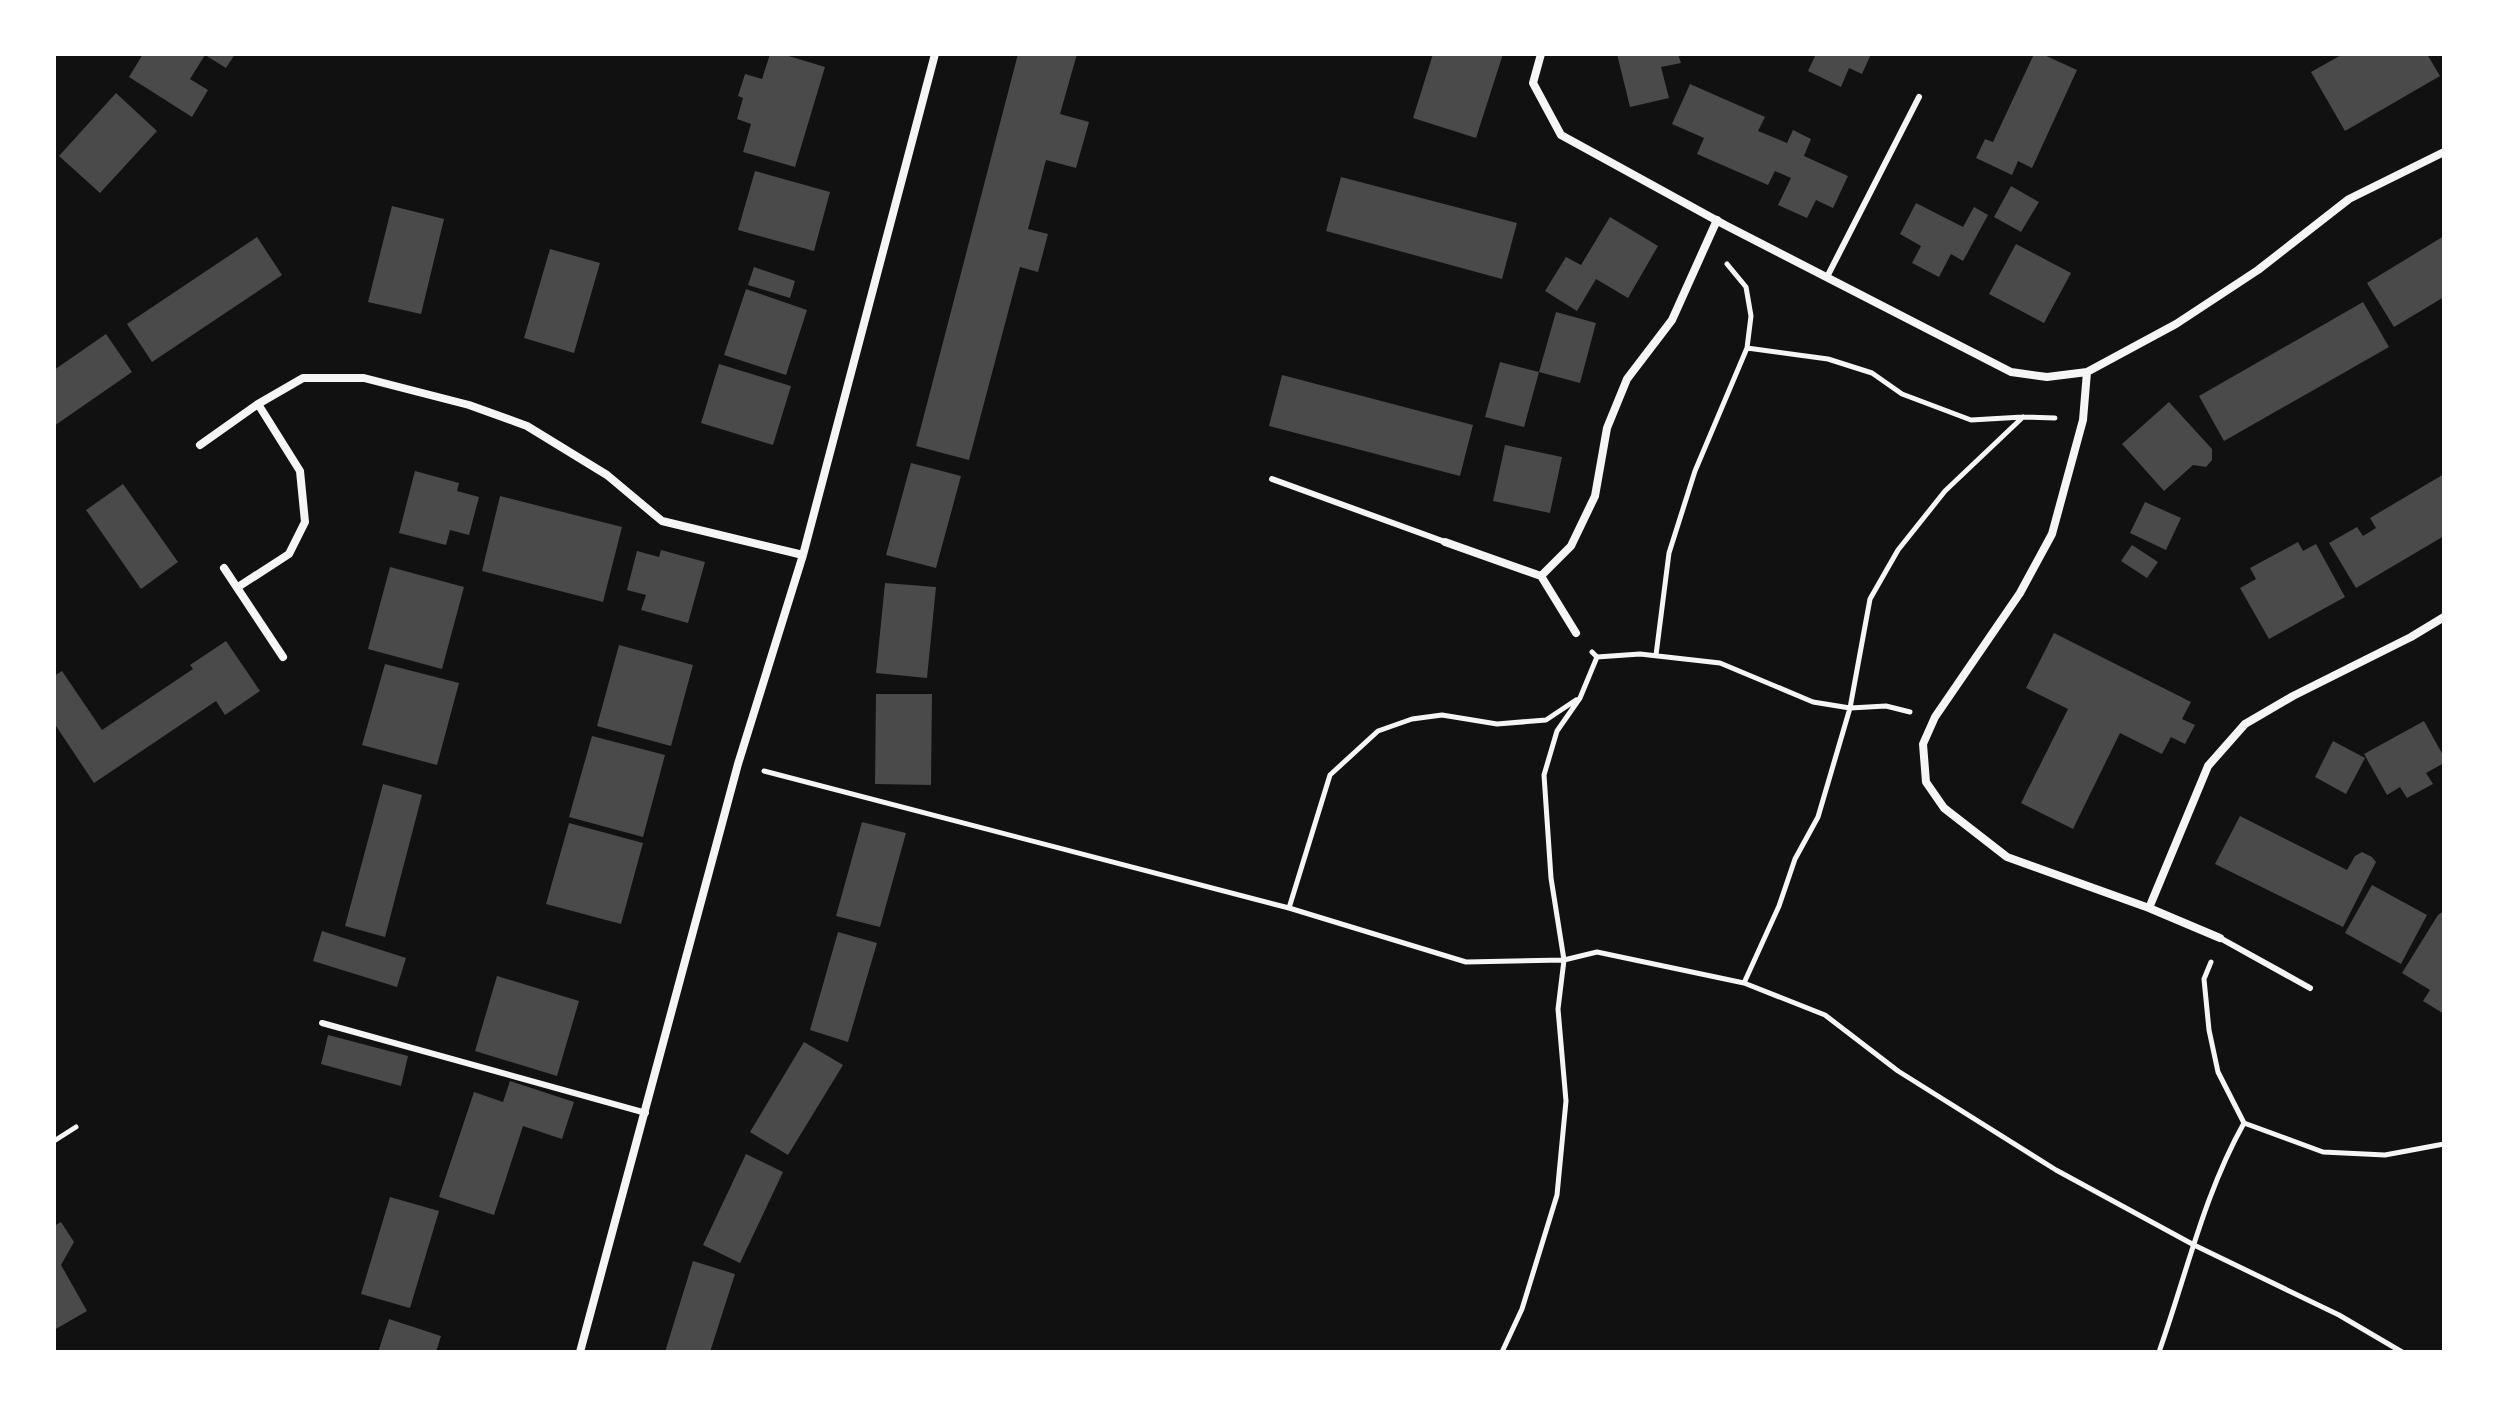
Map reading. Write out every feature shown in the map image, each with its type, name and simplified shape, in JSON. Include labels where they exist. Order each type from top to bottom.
[{"type":"street","points":[[580,1352],[738,764],[803,555],[935,54]]},
{"type":"street","points":[[1541,54],[1533,83],[1561,135],[1721,223],[2011,372],[2047,377],[2087,372],[2176,324],[2258,270],[2349,199],[2444,152]]},
{"type":"street","points":[[1541,576],[1571,546],[1595,496],[1607,428],[1627,379],[1672,320],[1721,223]]},
{"type":"street","points":[[2087,372],[2083,420],[2052,534],[2020,593],[1935,717],[1923,744],[1926,782],[1944,808],[2007,857],[2149,908],[2220,938]]},
{"type":"street","points":[[200,445],[258,404],[303,378],[364,378],[469,405],[527,426],[607,475],[662,521],[803,555]]},
{"type":"street","points":[[238,587],[289,554],[305,522],[300,471],[258,404]]},
{"type":"street","points":[[1445,542],[1541,576],[1576,633]]},
{"type":"street","points":[[224,568],[283,657]]},
{"type":"street","points":[[2149,908],[2208,766],[2245,724],[2444,617]]},
{"type":"lane","points":[[1827,277],[1919,97]]},
{"type":"lane","points":[[1272,479],[1445,542]]},
{"type":"lane","points":[[2220,938],[2310,988]]},
{"type":"lane","points":[[322,1023],[646,1113]]},
{"type":"path","points":[[1656,655],[1669,553],[1695,471],[1747,348],[1751,316],[1746,287],[1726,262],[1720,241],[1721,223]]},
{"type":"path","points":[[1747,348],[1828,359],[1872,373],[1902,394],[1971,420],[2023,417],[2083,420]]},
{"type":"path","points":[[1744,983],[1779,906],[1795,859],[1818,817],[1850,708],[1870,599],[1898,550],[1945,491],[2023,417]]},
{"type":"path","points":[[1576,633],[1597,657]]},
{"type":"path","points":[[1597,657],[1656,655],[1720,663],[1813,702],[1850,708],[1886,706],[1935,717]]},
{"type":"path","points":[[1502,1352],[1522,1309],[1557,1195],[1566,1101],[1558,1009],[1564,960],[1551,878],[1544,775],[1557,731],[1580,698],[1597,657]]},
{"type":"path","points":[[1289,908],[1330,775],[1378,731],[1412,719],[1442,715],[1497,724],[1546,720],[1580,698]]},
{"type":"path","points":[[738,764],[1289,908],[1466,962],[1564,960],[1597,952],[1744,983],[1825,1015],[1898,1071],[2042,1162],[2194,1245],[2339,1315],[2402,1352]]},
{"type":"path","points":[[2220,938],[2204,979],[2209,1030],[2218,1072],[2244,1123],[2323,1152],[2385,1155],[2444,1144]]},
{"type":"path","points":[[2159,1352],[2221,1172],[2244,1123]]},
{"type":"path","points":[[54,1141],[76,1127]]},
{"type":"building","points":[[143,54],[235,54],[226,68],[205,55],[190,79],[208,90],[192,117],[129,77]]},
{"type":"building","points":[[770,54],[782,54],[825,67],[795,167],[743,152],[751,124],[737,119],[743,98],[738,96],[745,74],[762,79]]},
{"type":"building","points":[[1018,54],[1077,54],[1060,114],[1089,122],[1076,168],[1046,160],[1028,229],[1048,234],[1038,272],[1020,267],[969,460],[916,446]]},
{"type":"building","points":[[1433,54],[1503,54],[1476,138],[1413,118]]},
{"type":"building","points":[[1617,54],[1678,54],[1681,63],[1661,67],[1669,98],[1630,107]]},
{"type":"building","points":[[1816,54],[1871,54],[1862,74],[1849,68],[1841,87],[1808,71]]},
{"type":"building","points":[[2034,54],[2042,54],[2077,70],[2032,168],[2018,161],[2012,175],[1976,158],[1985,139],[1993,142]]},
{"type":"building","points":[[2343,54],[2427,54],[2440,76],[2345,131],[2311,72]]},
{"type":"building","points":[[1690,84],[1765,117],[1758,131],[1787,143],[1793,130],[1811,139],[1804,156],[1848,176],[1833,208],[1816,200],[1807,218],[1778,205],[1791,178],[1775,171],[1768,185],[1697,154],[1704,138],[1672,124]]},
{"type":"building","points":[[116,93],[157,131],[100,193],[59,156]]},
{"type":"building","points":[[755,171],[830,192],[814,251],[738,230]]},
{"type":"building","points":[[1341,177],[1517,223],[1502,279],[1326,231]]},
{"type":"building","points":[[2011,186],[2039,202],[2021,232],[1994,217]]},
{"type":"building","points":[[1916,203],[1963,227],[1974,207],[1988,215],[1963,261],[1951,254],[1939,277],[1912,263],[1921,246],[1900,234]]},
{"type":"building","points":[[392,206],[444,219],[421,314],[368,302]]},
{"type":"building","points":[[1610,217],[1658,246],[1628,298],[1596,279],[1577,311],[1545,291],[1566,257],[1581,265]]},
{"type":"building","points":[[2444,236],[2444,297],[2394,327],[2367,283]]},
{"type":"building","points":[[257,237],[282,275],[152,362],[127,324]]},
{"type":"building","points":[[2016,244],[2071,273],[2044,323],[1989,294]]},
{"type":"building","points":[[550,249],[600,263],[574,353],[524,338]]},
{"type":"building","points":[[754,267],[795,281],[790,298],[748,285]]},
{"type":"building","points":[[746,289],[807,310],[786,375],[724,355]]},
{"type":"building","points":[[2363,302],[2389,347],[2224,441],[2199,396]]},
{"type":"building","points":[[1556,312],[1596,323],[1580,383],[1539,372]]},
{"type":"building","points":[[106,334],[132,372],[54,426],[54,370]]},
{"type":"building","points":[[1500,362],[1539,372],[1524,427],[1485,417]]},
{"type":"building","points":[[719,364],[791,386],[773,445],[701,423]]},
{"type":"building","points":[[1282,375],[1473,425],[1460,476],[1269,426]]},
{"type":"building","points":[[2169,402],[2212,449],[2212,460],[2206,467],[2193,465],[2164,491],[2122,444]]},
{"type":"building","points":[[1505,445],[1562,457],[1550,513],[1493,501]]},
{"type":"building","points":[[911,463],[961,476],[936,568],[886,555]]},
{"type":"building","points":[[415,471],[459,483],[457,491],[479,497],[469,535],[450,530],[446,545],[399,533]]},
{"type":"building","points":[[2444,474],[2444,536],[2356,588],[2329,543],[2357,527],[2363,536],[2376,528],[2370,518]]},
{"type":"building","points":[[123,484],[178,562],[141,589],[86,510]]},
{"type":"building","points":[[500,496],[622,527],[603,602],[482,571]]},
{"type":"building","points":[[2145,502],[2181,518],[2166,550],[2130,533]]},
{"type":"building","points":[[2298,542],[2303,551],[2316,544],[2345,597],[2269,639],[2240,588],[2256,579],[2250,568]]},
{"type":"building","points":[[2132,545],[2158,562],[2147,578],[2121,561]]},
{"type":"building","points":[[661,550],[705,562],[688,623],[641,610],[646,595],[627,590],[637,551],[659,557]]},
{"type":"building","points":[[390,567],[464,587],[442,669],[368,649]]},
{"type":"building","points":[[885,583],[936,587],[927,678],[876,673]]},
{"type":"building","points":[[2054,633],[2191,702],[2182,719],[2195,725],[2185,744],[2171,737],[2162,754],[2120,733],[2073,829],[2021,803],[2068,709],[2026,688]]},
{"type":"building","points":[[226,641],[260,691],[225,715],[216,701],[94,783],[54,723],[54,676],[62,671],[102,730],[193,669],[190,665]]},
{"type":"building","points":[[619,645],[693,665],[671,746],[597,726]]},
{"type":"building","points":[[385,664],[459,683],[437,765],[362,745]]},
{"type":"building","points":[[876,694],[932,694],[931,785],[875,784]]},
{"type":"building","points":[[2424,721],[2444,757],[2444,763],[2426,773],[2433,784],[2407,798],[2400,787],[2387,795],[2364,754]]},
{"type":"building","points":[[592,736],[665,755],[643,837],[569,817]]},
{"type":"building","points":[[2333,741],[2365,758],[2346,794],[2315,777]]},
{"type":"building","points":[[383,784],[422,795],[385,937],[345,926]]},
{"type":"building","points":[[2240,816],[2347,870],[2355,856],[2362,852],[2372,857],[2376,862],[2343,927],[2215,864]]},
{"type":"building","points":[[862,822],[906,833],[880,927],[836,916]]},
{"type":"building","points":[[569,823],[643,843],[621,924],[546,904]]},
{"type":"building","points":[[2372,885],[2427,915],[2401,964],[2345,933]]},
{"type":"building","points":[[2444,911],[2444,1014],[2423,1001],[2430,990],[2402,973],[2438,915]]},
{"type":"building","points":[[322,931],[406,958],[397,987],[313,961]]},
{"type":"building","points":[[838,932],[877,943],[848,1042],[810,1030]]},
{"type":"building","points":[[497,976],[579,1001],[557,1076],[475,1051]]},
{"type":"building","points":[[328,1035],[408,1056],[401,1086],[321,1064]]},
{"type":"building","points":[[804,1042],[843,1065],[788,1155],[750,1132]]},
{"type":"building","points":[[510,1081],[574,1102],[562,1139],[523,1126],[494,1215],[439,1197],[474,1092],[503,1102]]},
{"type":"building","points":[[746,1154],[783,1172],[740,1263],[703,1245]]},
{"type":"building","points":[[390,1197],[439,1211],[410,1308],[361,1294]]},
{"type":"building","points":[[61,1222],[74,1242],[61,1265],[87,1311],[54,1330],[54,1226]]},
{"type":"building","points":[[693,1261],[735,1274],[710,1352],[665,1352]]},
{"type":"building","points":[[389,1319],[441,1336],[436,1352],[378,1352]]}]
